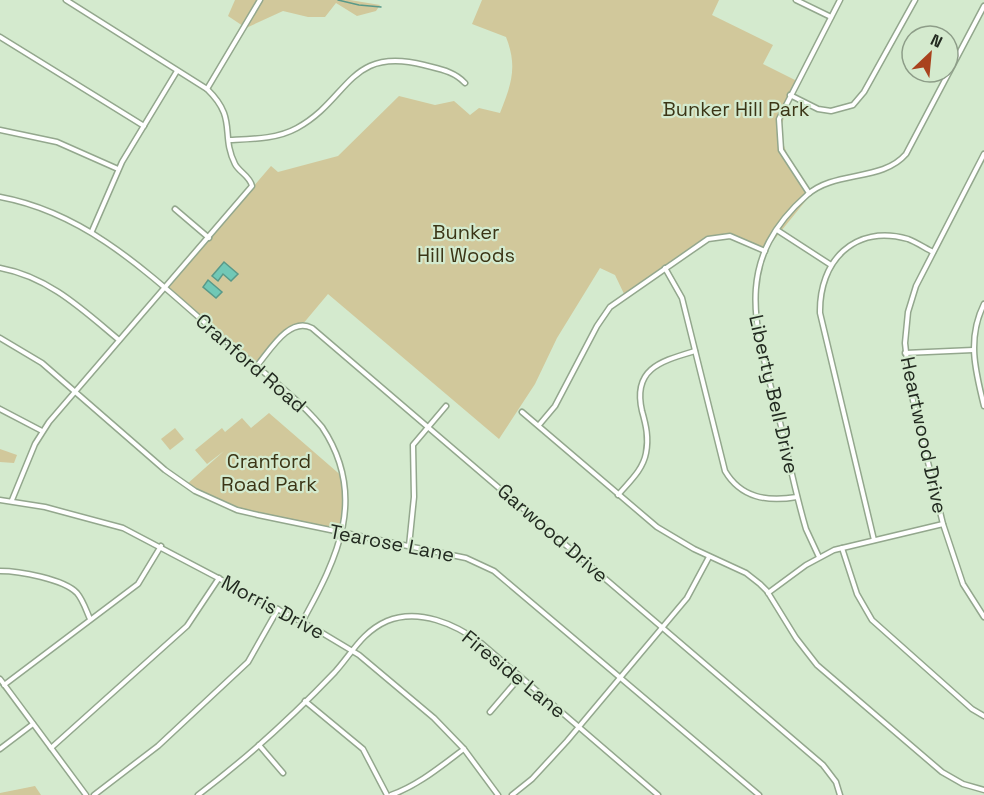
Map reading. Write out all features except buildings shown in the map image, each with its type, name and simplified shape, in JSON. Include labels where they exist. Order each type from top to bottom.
[{"type":"street","points":[[12,500],[27,461],[42,432],[251,189],[251,181],[235,165],[222,106],[207,89],[66,0]]},
{"type":"street","points":[[207,89],[260,0]]},
{"type":"street","points":[[796,0],[831,17]]},
{"type":"street","points":[[809,193],[788,162],[779,140],[779,119],[840,0]]},
{"type":"street","points":[[790,95],[818,109],[831,111],[852,105],[864,92],[915,0]]},
{"type":"street","name":"Liberty Bell Drive","points":[[819,557],[806,529],[797,497],[754,314],[756,280],[765,251],[777,230],[809,193],[841,178],[885,169],[899,162],[916,137],[984,6]]},
{"type":"street","points":[[0,37],[144,126]]},
{"type":"street","points":[[230,140],[262,138],[296,128],[318,114],[351,77],[381,62],[398,61],[423,65],[457,75],[465,83]]},
{"type":"street","points":[[92,232],[118,169],[177,70]]},
{"type":"street","points":[[0,130],[57,142],[118,169]]},
{"type":"street","name":"Heartwood Drive","points":[[984,154],[916,286],[908,312],[905,354],[916,417],[943,524],[963,584],[984,616]]},
{"type":"street","name":"Cranford Road","points":[[0,197],[40,207],[108,241],[313,416],[339,456],[346,502],[342,533],[331,567],[302,622]]},
{"type":"street","points":[[175,208],[209,238]]},
{"type":"street","points":[[777,230],[831,265]]},
{"type":"street","points":[[539,425],[555,406],[597,326],[610,308],[700,242],[721,235],[730,236],[765,251]]},
{"type":"street","points":[[874,540],[859,468],[820,313],[821,291],[831,265],[854,243],[874,237],[892,236],[910,240],[933,252]]},
{"type":"street","points":[[0,268],[29,276],[63,293],[119,340]]},
{"type":"street","points":[[665,268],[682,297],[715,436],[729,479],[741,491],[754,497],[773,500],[797,497]]},
{"type":"street","points":[[984,304],[975,324],[973,350],[984,406]]},
{"type":"street","name":"Garwood Drive","points":[[256,367],[290,328],[306,325],[429,426],[823,765],[836,782],[840,795]]},
{"type":"street","name":"Tearose Lane","points":[[0,338],[42,363],[76,390],[165,470],[195,491],[237,510],[465,558],[494,571],[759,795]]},
{"type":"street","points":[[905,354],[973,350]]},
{"type":"street","points":[[618,495],[639,471],[646,453],[647,432],[639,398],[646,376],[657,364],[695,351]]},
{"type":"street","points":[[409,546],[414,497],[411,454],[413,445],[446,406]]},
{"type":"street","points":[[0,409],[42,432]]},
{"type":"street","points":[[522,412],[618,495],[675,540],[746,573],[768,593],[796,638],[829,677],[942,772],[963,784],[984,790]]},
{"type":"street","name":"Morris Drive","points":[[0,500],[12,500],[123,528],[161,546],[351,650],[410,696],[464,749],[498,795]]},
{"type":"street","points":[[768,593],[819,557],[842,548],[943,524]]},
{"type":"street","points":[[4,685],[138,584],[147,574],[161,546]]},
{"type":"street","points":[[842,548],[857,594],[872,620],[972,709],[984,716]]},
{"type":"street","points":[[512,795],[532,779],[687,598],[709,556]]},
{"type":"street","points":[[0,571],[47,579],[68,586],[81,598],[90,619]]},
{"type":"street","points":[[51,748],[187,626],[219,578]]},
{"type":"street","points":[[94,795],[158,746],[248,662],[278,609]]},
{"type":"street","name":"Fireside Lane","points":[[198,795],[259,745],[305,701],[335,671],[364,635],[388,620],[418,616],[444,622],[466,632],[658,795]]},
{"type":"street","points":[[490,712],[520,677]]},
{"type":"street","points":[[0,679],[86,795]]},
{"type":"street","points":[[305,701],[363,749],[387,795]]},
{"type":"street","points":[[0,749],[33,724]]},
{"type":"street","points":[[259,745],[283,772]]},
{"type":"street","points":[[391,795],[406,790],[430,775],[464,749]]},
{"type":"green space","points":[[235,0],[350,0],[380,5],[376,11],[357,16],[336,3],[325,17],[308,17],[283,11],[246,28],[228,16]]},
{"type":"green space","points":[[482,0],[719,0],[712,15],[773,45],[763,64],[797,81],[779,132],[795,176],[812,193],[764,252],[729,238],[708,239],[626,298],[615,275],[600,268],[557,338],[535,384],[499,439],[328,294],[302,325],[291,328],[256,367],[165,289],[271,166],[278,172],[338,156],[399,96],[435,105],[454,101],[470,115],[479,108],[500,113],[512,76],[512,58],[506,37],[472,24]]},
{"type":"green space","name":"Cranford Road Park","points":[[269,413],[344,478],[342,533],[237,510],[186,485],[224,451],[207,464],[195,450],[222,428],[225,432],[242,418],[251,428]]},
{"type":"green space","points":[[175,428],[184,439],[170,450],[161,439]]},
{"type":"green space","points":[[0,449],[17,455],[14,463],[0,462]]},
{"type":"green space","points":[[35,786],[41,795],[0,795],[0,793]]},
{"type":"water","points":[[224,262],[238,274],[231,281],[223,274],[218,281],[212,276]]},
{"type":"water","points":[[208,280],[222,292],[216,298],[203,287]]},
{"type":"waterway","points":[[338,0],[381,7]]},
{"type":"park label","name":"Bunker Hill Park","points":[[736,109]]},
{"type":"park label","name":"Bunker Hill Woods","points":[[466,244]]}]
